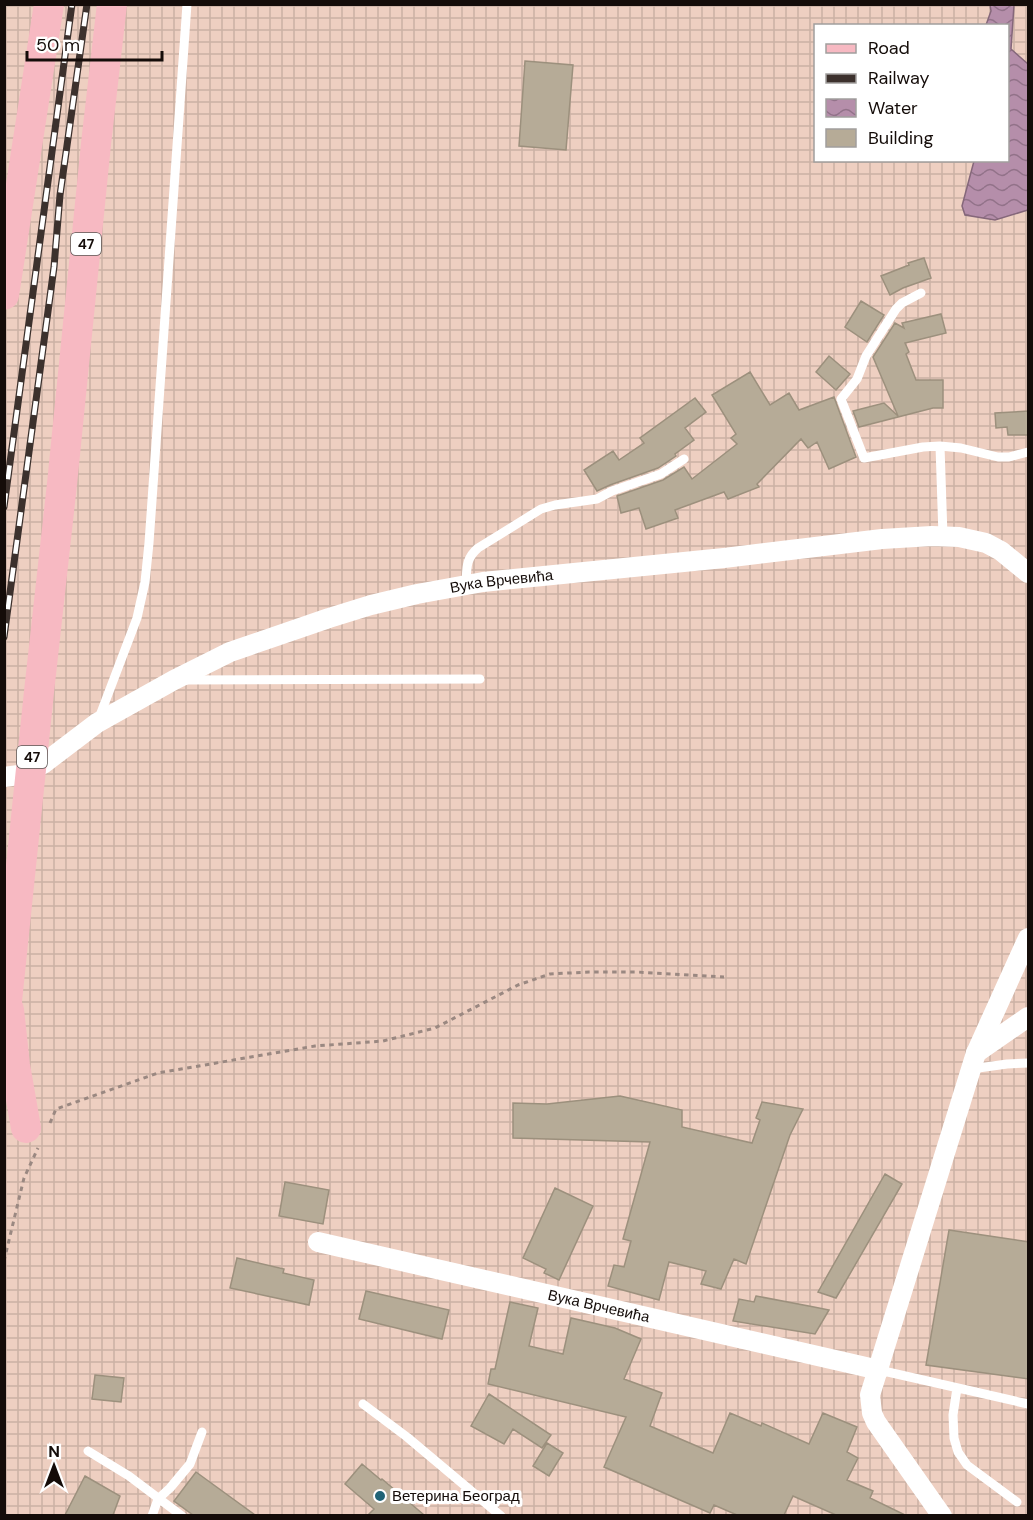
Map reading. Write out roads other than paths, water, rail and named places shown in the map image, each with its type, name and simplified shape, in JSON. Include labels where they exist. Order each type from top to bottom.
[{"type":"main road","points":[[4,295],[49,4]]},
{"type":"main road","name":"47","points":[[4,1030],[112,4]]},
{"type":"main road","points":[[8,1000],[15,1065],[39,1132]]},
{"type":"street","name":"Вука Врчевића","points":[[4,777],[26,774],[97,723],[230,652],[371,605],[417,594],[466,585],[882,539],[943,536],[986,543],[1001,551],[1029,573]]},
{"type":"street","points":[[942,1515],[883,1432],[872,1413],[870,1395],[974,1061],[1029,938]]},
{"type":"street","points":[[974,1061],[1029,1017]]},
{"type":"street","name":"Вука Врчевића","points":[[318,1242],[879,1370]]},
{"type":"lane","points":[[97,723],[137,618],[145,582],[187,4]]},
{"type":"lane","points":[[921,293],[902,303],[896,309],[866,356],[857,379],[841,399],[864,458],[940,446],[961,448],[998,457],[1029,452]]},
{"type":"lane","points":[[940,446],[943,536]]},
{"type":"lane","points":[[466,585],[468,561],[471,554],[477,548],[541,509],[597,499],[612,491],[661,474],[684,459]]},
{"type":"lane","points":[[174,680],[480,679]]},
{"type":"lane","points":[[974,1061],[1029,1063]]},
{"type":"lane","points":[[879,1370],[1029,1404]]},
{"type":"lane","points":[[957,1388],[953,1415],[954,1438],[958,1452],[967,1466],[1017,1502]]},
{"type":"lane","points":[[363,1404],[448,1470],[501,1515]]},
{"type":"lane","points":[[152,1515],[158,1498],[170,1488],[190,1464],[202,1432]]},
{"type":"lane","points":[[88,1451],[129,1476],[182,1515]]},
{"type":"water","points":[[990,5],[1014,5],[1011,49],[1028,64],[1028,210],[995,220],[965,215],[962,206],[974,162],[1009,162],[1009,24],[986,24],[991,11]]},
{"type":"railway","points":[[4,507],[72,4]]},
{"type":"railway","points":[[4,637],[54,267],[60,195],[87,4]]},
{"type":"place","name":"Ветерина Београд","points":[[380,1496]]}]
